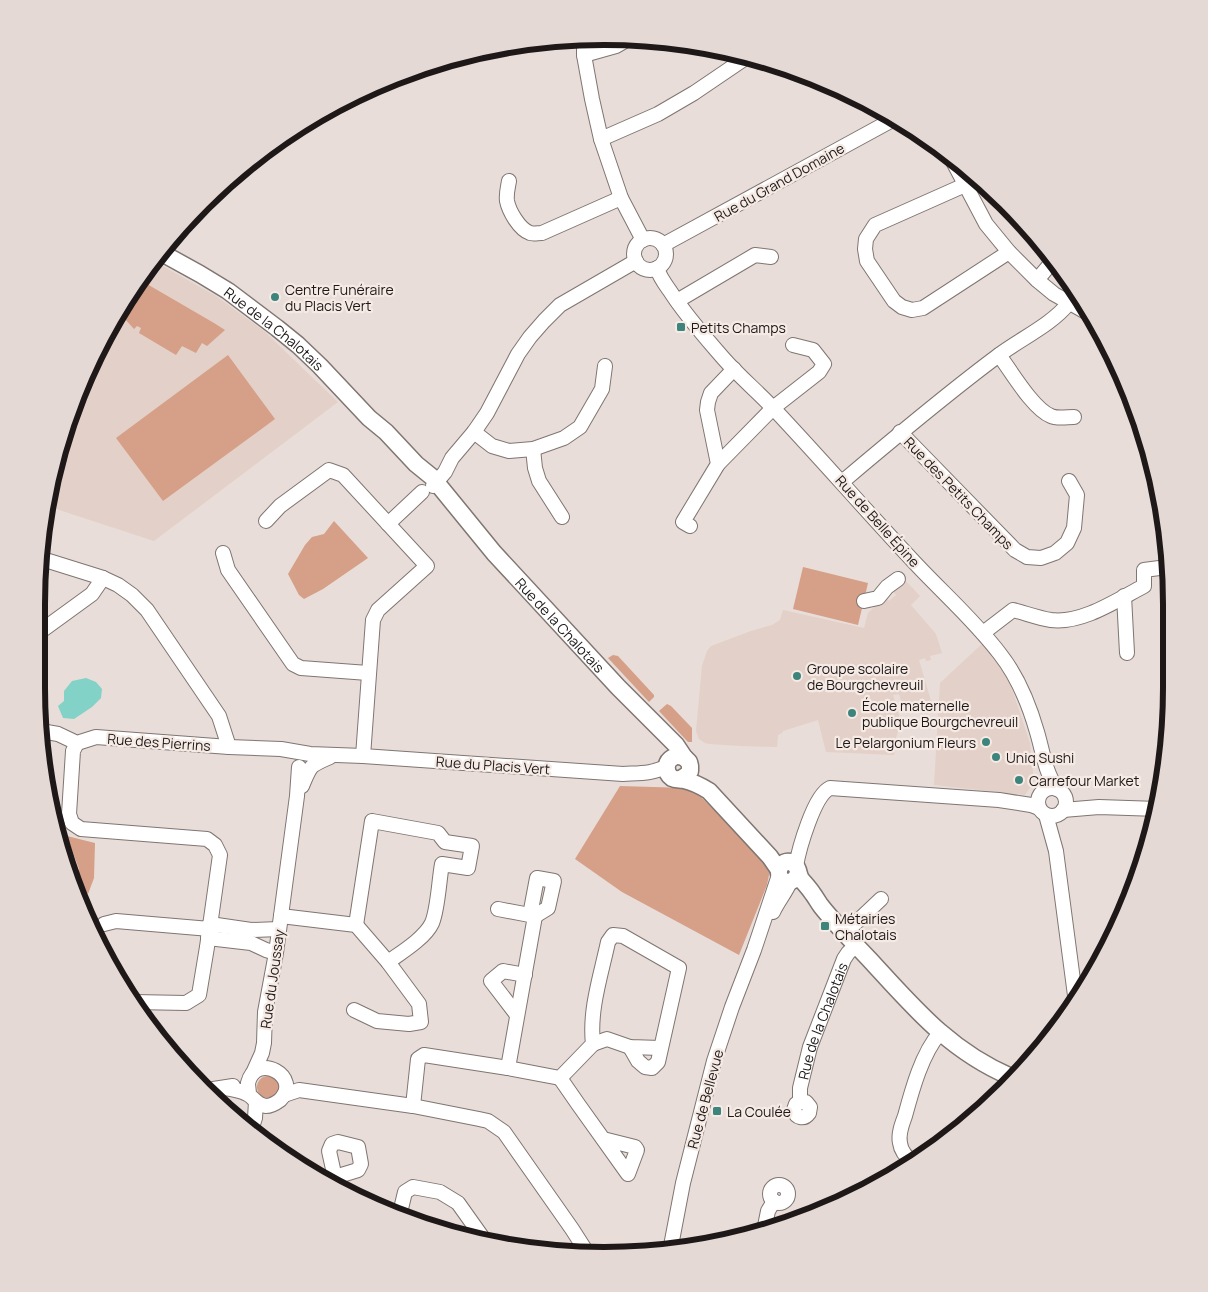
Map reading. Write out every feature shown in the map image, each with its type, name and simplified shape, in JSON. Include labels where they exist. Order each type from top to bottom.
[{"type":"main road","name":"Rue de la Chalotais","points":[[167,256],[228,291],[278,328],[320,366],[416,464],[428,481],[618,687],[663,741],[677,768],[712,795],[770,857],[788,872],[819,904],[926,1020],[971,1056],[1005,1077]]},
{"type":"street","points":[[584,55],[617,45]]},
{"type":"street","points":[[584,46],[592,100],[601,139],[621,198],[643,240]]},
{"type":"street","points":[[601,139],[658,114],[694,93],[740,62]]},
{"type":"street","name":"Rue du Grand Domaine","points":[[663,246],[888,122]]},
{"type":"street","points":[[959,173],[986,224],[1009,252],[1054,294],[1078,308]]},
{"type":"street","points":[[509,181],[507,202],[514,218],[520,226],[530,233],[542,234],[621,198]]},
{"type":"street","points":[[965,185],[875,225],[866,239],[867,261],[894,301],[902,307],[912,310],[922,308],[1009,252]]},
{"type":"street","points":[[653,238],[663,246],[665,252],[664,261],[657,268],[647,270],[636,262],[634,257],[636,247],[643,240],[653,238]]},
{"type":"street","points":[[676,301],[755,256],[771,256]]},
{"type":"street","points":[[388,524],[428,481],[445,472],[452,458],[474,432],[486,413],[518,354],[544,320],[560,305],[636,262]]},
{"type":"street","points":[[1037,280],[1049,266]]},
{"type":"street","name":"Rue de Belle Épine","points":[[657,268],[662,279],[688,318],[916,564],[983,633],[1001,655],[1019,684],[1037,731],[1044,763],[1061,802],[1056,851]]},
{"type":"street","name":"Rue des Petits Champs","points":[[842,482],[900,432],[999,355],[1061,313],[1069,303]]},
{"type":"street","points":[[690,526],[682,522],[718,464],[773,408],[819,372],[824,364],[813,350],[793,345]]},
{"type":"street","points":[[999,355],[1042,411],[1052,417],[1074,417]]},
{"type":"street","points":[[474,432],[492,446],[509,451],[533,449],[564,438],[580,427],[602,389],[605,366]]},
{"type":"street","points":[[718,464],[707,410],[708,402],[711,393],[734,369]]},
{"type":"street","name":"Rue des Petits Champs","points":[[900,432],[1014,550],[1027,557],[1041,558],[1056,553],[1067,543],[1074,528],[1077,495],[1069,481]]},
{"type":"street","points":[[533,449],[535,468],[539,481],[562,517]]},
{"type":"street","points":[[266,521],[280,506],[329,470],[343,475],[427,566],[378,610],[373,620],[363,756]]},
{"type":"street","points":[[223,554],[228,570],[293,664],[301,668],[368,673]]},
{"type":"street","points":[[47,560],[103,578],[118,585],[132,595],[147,610],[219,716],[229,747]]},
{"type":"street","points":[[983,633],[1013,610],[1051,620],[1083,616],[1144,586],[1144,570],[1162,568]]},
{"type":"street","points":[[45,628],[92,594],[103,578]]},
{"type":"street","points":[[864,601],[878,598],[887,587],[898,579]]},
{"type":"street","points":[[1124,596],[1127,653]]},
{"type":"street","points":[[47,732],[58,734],[77,743],[73,751],[69,814],[72,823],[81,829],[207,839],[215,845],[220,855],[199,995],[186,1003],[141,1002]]},
{"type":"street","name":"Rue des Pierrins","points":[[77,743],[96,737],[281,749],[305,762]]},
{"type":"street","name":"Rue du Placis Vert","points":[[305,762],[336,755],[623,774],[650,773],[677,768]]},
{"type":"street","name":"Rue du Joussay","points":[[253,1122],[254,1092],[264,1043],[265,1012],[276,953],[297,796],[305,762]]},
{"type":"street","name":"Rue de Belle Épine","points":[[1044,763],[1041,802],[1056,851],[1074,990]]},
{"type":"street","name":"Rue de Bellevue","points":[[672,1243],[683,1183],[714,1061],[732,1007],[754,950],[788,872],[799,852],[806,828],[826,790],[830,788],[999,800],[1031,805],[1041,802]]},
{"type":"street","points":[[1047,788],[1054,788],[1061,802],[1055,816],[1041,802],[1047,788]]},
{"type":"street","points":[[1061,802],[1099,807],[1149,809]]},
{"type":"street","points":[[354,1010],[377,1021],[409,1024],[421,1022],[419,1004],[388,962],[356,925],[372,821],[438,833],[445,842],[472,846],[468,868],[442,864]]},
{"type":"street","points":[[388,962],[423,936],[432,924],[445,842]]},
{"type":"street","points":[[845,933],[881,899]]},
{"type":"street","points":[[498,909],[532,915],[525,975],[508,1068]]},
{"type":"street","points":[[104,924],[116,921],[209,930],[251,930],[270,928],[280,922]]},
{"type":"street","name":"Rue du Joussay","points":[[280,922],[356,925]]},
{"type":"street","points":[[209,930],[276,953]]},
{"type":"street","points":[[592,1044],[591,1029],[594,1007],[608,942],[613,935],[623,936],[679,968],[658,1062],[652,1068],[645,1067],[638,1061],[630,1047]]},
{"type":"street","name":"Rue de la Chalotais","points":[[800,1102],[800,1088],[810,1047],[844,960],[856,945]]},
{"type":"street","points":[[517,1015],[491,981],[503,971],[525,975]]},
{"type":"street","points":[[908,1158],[901,1148],[900,1131],[916,1078],[932,1042],[940,1033]]},
{"type":"street","points":[[560,1078],[592,1044],[607,1039],[630,1047],[660,1048]]},
{"type":"street","name":"Rue du Joussay","points":[[264,1043],[273,1068]]},
{"type":"street","points":[[413,1106],[418,1060],[424,1055],[508,1068],[560,1078],[603,1139]]},
{"type":"street","points":[[254,1092],[262,1068],[273,1068],[280,1073],[285,1089]]},
{"type":"street","points":[[215,1089],[224,1088],[254,1092],[275,1104],[285,1089]]},
{"type":"street","points":[[285,1089],[413,1106],[488,1121],[504,1132],[583,1246]]},
{"type":"street","points":[[401,1208],[405,1192],[413,1188],[440,1192],[458,1203],[479,1232]]},
{"type":"street","points":[[766,1223],[768,1211],[774,1202]]},
{"type":"shaded area","points":[[160,265],[216,296],[264,331],[338,402],[154,541],[54,508],[64,459],[88,390],[120,324],[139,293]]},
{"type":"shaded area","points":[[146,284],[225,330],[207,346],[202,343],[196,353],[182,346],[176,355],[139,333],[141,328],[137,326],[134,329],[125,319]]},
{"type":"shaded area","points":[[228,355],[275,419],[163,501],[116,438]]},
{"type":"shaded area","points":[[334,521],[368,558],[323,589],[304,599],[299,595],[288,574],[305,545],[312,537],[324,534]]},
{"type":"shaded area","points":[[803,567],[868,583],[858,625],[793,609]]},
{"type":"shaded area","name":"Groupe scolaire de Bourgchevreuil","points":[[904,579],[920,596],[911,605],[936,634],[942,653],[930,656],[931,660],[926,661],[925,658],[919,660],[931,701],[904,709],[899,694],[893,695],[901,722],[896,738],[894,755],[826,752],[818,720],[783,731],[778,735],[777,747],[709,744],[699,739],[696,731],[702,666],[707,651],[711,646],[772,625],[780,620],[783,610],[864,628],[868,613],[885,596],[889,601],[896,595],[893,591]]},
{"type":"shaded area","points":[[983,643],[1009,680],[1030,743],[1034,782],[1025,795],[934,785],[940,683]]},
{"type":"shaded area","points":[[613,655],[618,656],[654,695],[649,702],[608,658]]},
{"type":"shaded area","points":[[667,704],[692,728],[692,742],[688,742],[659,711]]},
{"type":"shaded area","points":[[620,786],[686,788],[697,793],[765,860],[770,870],[767,885],[739,955],[622,892],[575,859]]},
{"type":"shaded area","points":[[67,836],[95,843],[94,878],[88,894],[83,888],[78,877],[79,869]]},
{"type":"shaded area","points":[[268,1076],[276,1079],[279,1087],[276,1095],[268,1098],[260,1095],[257,1087],[260,1079]]},
{"type":"water","points":[[86,678],[96,682],[102,689],[101,698],[92,707],[74,719],[63,718],[58,706],[64,701],[64,691],[72,681]]},
{"type":"place","name":"Centre Funéraire du Placis Vert","points":[[275,297]]},
{"type":"place","name":"Petits Champs","points":[[681,327]]},
{"type":"place","name":"Groupe scolaire de Bourgchevreuil","points":[[797,676]]},
{"type":"place","name":"École maternelle publique Bourgchevreuil","points":[[852,713]]},
{"type":"place","name":"Le Pelargonium Fleurs","points":[[986,742]]},
{"type":"place","name":"Uniq Sushi","points":[[996,757]]},
{"type":"place","name":"Carrefour Market","points":[[1019,780]]},
{"type":"place","name":"Métairies Chalotais","points":[[825,926]]},
{"type":"place","name":"La Coulée","points":[[717,1111]]}]
